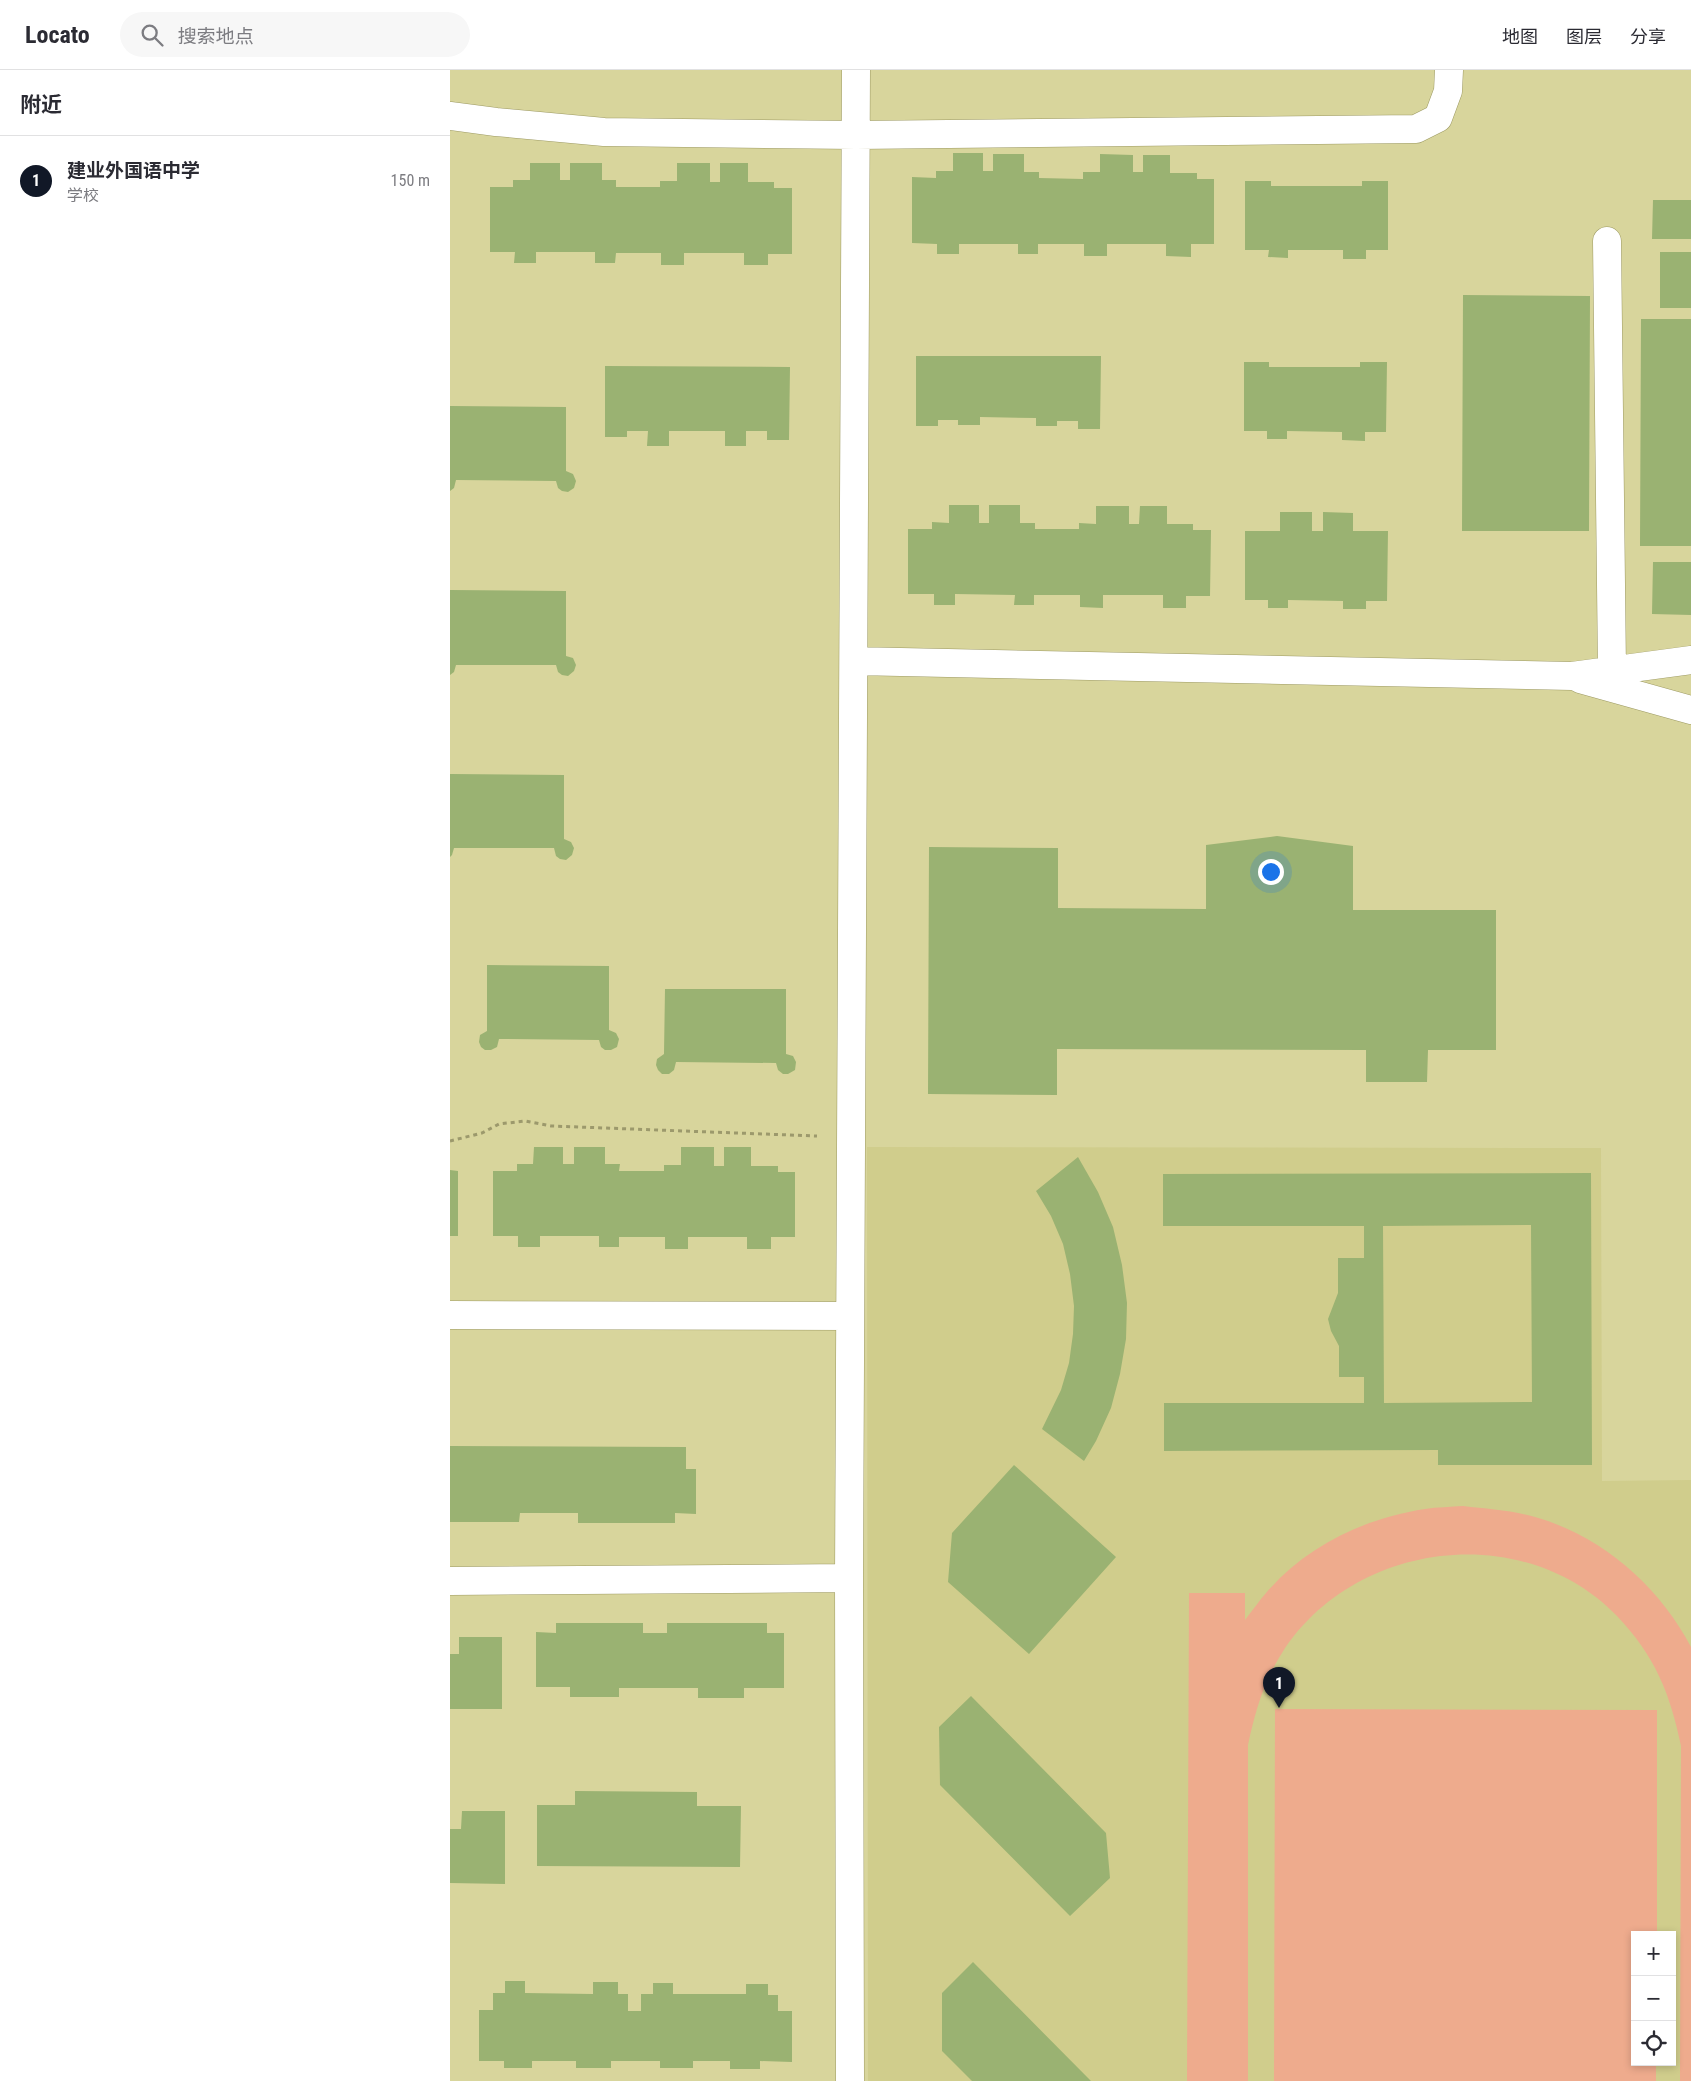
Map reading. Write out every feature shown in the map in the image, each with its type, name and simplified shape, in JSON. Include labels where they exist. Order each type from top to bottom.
[{"type":"lane","points":[[850,2081],[849,1578],[856,70]]},
{"type":"lane","points":[[450,116],[604,132],[856,135],[1416,129],[1438,118],[1448,91],[1449,70]]},
{"type":"lane","points":[[1607,241],[1612,670]]},
{"type":"lane","points":[[854,661],[1572,676],[1691,660]]},
{"type":"lane","points":[[1572,676],[1691,710]]},
{"type":"lane","points":[[450,1315],[850,1316]]},
{"type":"lane","points":[[450,1581],[849,1578]]},
{"type":"path","points":[[450,1141],[482,1133],[499,1124],[525,1120],[552,1126],[851,1137]]},
{"type":"shaded area","points":[[867,1147],[1601,1148],[1602,1481],[1691,1480],[1691,2081],[868,2081]]},
{"type":"shaded area","points":[[1463,1506],[1508,1511],[1535,1517],[1560,1526],[1605,1550],[1626,1566],[1663,1604],[1691,1647],[1691,2081],[1680,2081],[1681,1746],[1672,1709],[1659,1676],[1641,1646],[1617,1616],[1579,1585],[1535,1565],[1488,1556],[1441,1556],[1394,1566],[1351,1586],[1313,1615],[1282,1653],[1270,1675],[1261,1697],[1248,1745],[1248,2081],[1187,2081],[1189,1593],[1245,1593],[1245,1620],[1263,1596],[1282,1576],[1299,1561],[1338,1537],[1380,1519],[1403,1513],[1430,1508]]},
{"type":"shaded area","points":[[1275,1709],[1657,1710],[1657,1931],[1631,1931],[1631,2066],[1656,2066],[1656,2081],[1274,2081]]},
{"type":"building","points":[[953,153],[983,153],[983,171],[993,171],[993,154],[1024,154],[1024,172],[1039,172],[1039,178],[1083,179],[1083,172],[1100,172],[1100,154],[1133,155],[1133,172],[1143,172],[1143,155],[1170,155],[1170,173],[1197,173],[1197,179],[1214,179],[1214,244],[1191,244],[1191,257],[1166,256],[1166,244],[1107,244],[1107,256],[1084,256],[1084,244],[1038,244],[1038,254],[1018,254],[1018,244],[959,244],[959,254],[937,254],[937,244],[912,243],[912,177],[936,178],[936,171],[953,171]]},
{"type":"building","points":[[530,163],[560,163],[560,180],[570,180],[570,163],[602,163],[602,180],[616,180],[616,187],[660,187],[660,181],[677,181],[677,163],[710,163],[710,182],[720,182],[720,163],[748,163],[748,182],[774,182],[774,188],[792,188],[792,254],[768,254],[768,265],[744,265],[744,253],[684,253],[684,265],[661,265],[661,253],[616,253],[615,263],[595,263],[595,252],[536,252],[536,263],[514,263],[515,252],[490,252],[490,187],[513,187],[513,180],[530,180]]},
{"type":"building","points":[[1245,181],[1271,181],[1271,186],[1362,186],[1362,181],[1388,181],[1388,250],[1366,250],[1366,259],[1343,259],[1343,250],[1288,250],[1288,258],[1268,257],[1269,250],[1245,250]]},
{"type":"building","points":[[1653,200],[1691,200],[1691,239],[1652,239]]},
{"type":"building","points":[[1660,252],[1691,252],[1691,308],[1660,308]]},
{"type":"building","points":[[1463,295],[1590,296],[1589,531],[1462,531]]},
{"type":"building","points":[[1641,319],[1691,319],[1691,546],[1640,546]]},
{"type":"building","points":[[916,356],[1101,356],[1100,429],[1078,429],[1078,421],[1057,421],[1057,426],[1036,426],[1036,418],[980,417],[980,425],[958,425],[958,420],[938,420],[938,426],[916,426]]},
{"type":"building","points":[[1244,362],[1269,362],[1269,367],[1360,367],[1360,362],[1387,362],[1386,432],[1365,432],[1365,441],[1342,440],[1342,432],[1287,431],[1287,439],[1267,439],[1267,431],[1244,431]]},
{"type":"building","points":[[605,366],[790,367],[789,440],[767,440],[767,431],[746,431],[746,446],[725,446],[725,431],[669,431],[669,446],[647,446],[648,431],[627,431],[627,437],[605,437]]},
{"type":"building","points":[[450,406],[566,407],[566,471],[573,474],[576,481],[574,488],[568,492],[562,491],[558,488],[556,481],[456,480],[454,488],[450,491]]},
{"type":"building","points":[[949,505],[979,505],[979,523],[989,523],[989,505],[1020,505],[1020,523],[1035,523],[1035,529],[1079,529],[1079,523],[1096,524],[1096,506],[1129,506],[1129,524],[1139,524],[1140,506],[1167,506],[1167,524],[1193,524],[1193,530],[1211,530],[1210,596],[1186,596],[1186,608],[1163,608],[1163,595],[1103,595],[1103,608],[1080,607],[1080,595],[1034,595],[1034,605],[1014,605],[1015,595],[955,594],[955,605],[934,605],[934,594],[908,594],[908,529],[932,529],[932,522],[949,523]]},
{"type":"building","points":[[1280,512],[1312,512],[1312,531],[1323,531],[1323,512],[1353,513],[1353,531],[1388,531],[1387,601],[1366,601],[1366,609],[1343,609],[1343,601],[1288,600],[1288,608],[1268,608],[1268,600],[1245,600],[1245,531],[1280,531]]},
{"type":"building","points":[[1653,562],[1691,562],[1691,615],[1652,614]]},
{"type":"building","points":[[450,590],[566,591],[566,656],[573,658],[576,665],[574,671],[568,676],[558,672],[556,665],[456,665],[454,672],[450,675]]},
{"type":"building","points":[[450,774],[564,775],[564,839],[571,842],[574,848],[572,855],[566,860],[560,859],[556,856],[554,848],[454,848],[450,857]]},
{"type":"building","points":[[1277,836],[1353,846],[1353,910],[1496,910],[1496,1050],[1428,1050],[1427,1082],[1366,1082],[1366,1050],[1057,1049],[1057,1095],[928,1094],[929,847],[1058,848],[1058,908],[1206,909],[1206,845]]},
{"type":"building","points":[[487,965],[609,966],[609,1030],[616,1033],[619,1039],[617,1047],[605,1050],[601,1047],[599,1040],[499,1039],[497,1047],[485,1050],[479,1042],[480,1035],[487,1031]]},
{"type":"building","points":[[665,989],[786,989],[786,1054],[793,1056],[796,1062],[795,1070],[788,1074],[783,1074],[778,1070],[776,1063],[676,1062],[674,1070],[669,1074],[662,1074],[656,1065],[657,1059],[664,1054]]},
{"type":"building","points":[[534,1147],[563,1147],[563,1164],[574,1164],[574,1147],[605,1147],[605,1164],[620,1164],[619,1171],[664,1171],[664,1165],[681,1165],[681,1147],[714,1147],[714,1166],[724,1166],[724,1147],[751,1147],[751,1166],[778,1166],[778,1172],[795,1172],[795,1237],[771,1237],[771,1249],[747,1249],[747,1237],[688,1237],[688,1249],[665,1249],[665,1237],[619,1237],[619,1247],[599,1247],[599,1236],[540,1236],[540,1247],[518,1247],[518,1236],[493,1236],[493,1171],[517,1171],[517,1164],[533,1164]]},
{"type":"building","points":[[1078,1157],[1098,1192],[1113,1227],[1122,1265],[1127,1303],[1126,1339],[1120,1374],[1111,1408],[1096,1441],[1084,1461],[1042,1429],[1061,1390],[1069,1363],[1074,1306],[1070,1274],[1063,1244],[1051,1216],[1036,1191]]},
{"type":"building","points":[[450,1170],[458,1171],[458,1236],[450,1236]]},
{"type":"building","points":[[1591,1173],[1592,1465],[1438,1465],[1438,1450],[1164,1451],[1164,1403],[1364,1403],[1364,1377],[1339,1377],[1339,1346],[1331,1331],[1328,1319],[1338,1293],[1338,1258],[1364,1258],[1364,1226],[1163,1226],[1163,1174]],"holes":[[[1531,1225],[1532,1402],[1384,1403],[1383,1226]]]},
{"type":"building","points":[[450,1446],[686,1447],[686,1469],[696,1469],[696,1514],[675,1513],[675,1523],[578,1523],[578,1513],[520,1513],[519,1522],[450,1522]]},
{"type":"building","points":[[1014,1465],[1116,1557],[1029,1654],[948,1582],[952,1533]]},
{"type":"building","points":[[556,1623],[643,1623],[643,1633],[667,1633],[667,1623],[767,1623],[767,1633],[784,1633],[784,1688],[744,1688],[744,1698],[698,1698],[698,1688],[619,1688],[619,1697],[570,1697],[570,1687],[536,1687],[536,1632],[556,1633]]},
{"type":"building","points":[[459,1637],[502,1637],[502,1709],[450,1709],[450,1654],[459,1654]]},
{"type":"building","points":[[971,1696],[1106,1833],[1110,1878],[1070,1916],[940,1785],[939,1727]]},
{"type":"building","points":[[575,1791],[697,1792],[697,1806],[741,1806],[740,1867],[537,1866],[537,1805],[575,1805]]},
{"type":"building","points":[[462,1811],[505,1811],[505,1884],[450,1883],[450,1829],[461,1829]]},
{"type":"building","points":[[973,1962],[1091,2081],[972,2081],[942,2051],[942,1993]]},
{"type":"building","points":[[505,1981],[525,1981],[525,1993],[593,1994],[593,1982],[618,1982],[618,1994],[628,1994],[628,2011],[641,2011],[641,1994],[653,1994],[653,1983],[673,1983],[673,1994],[746,1994],[746,1984],[768,1984],[768,1995],[778,1995],[778,2011],[792,2011],[792,2062],[760,2061],[760,2069],[730,2069],[730,2061],[693,2061],[693,2068],[660,2068],[660,2061],[611,2061],[611,2068],[576,2068],[576,2061],[532,2061],[532,2068],[504,2068],[504,2061],[479,2061],[479,2010],[493,2010],[493,1993],[505,1993]]},
{"type":"place","name":"建业外国语中学","points":[[1279,1708]]}]
